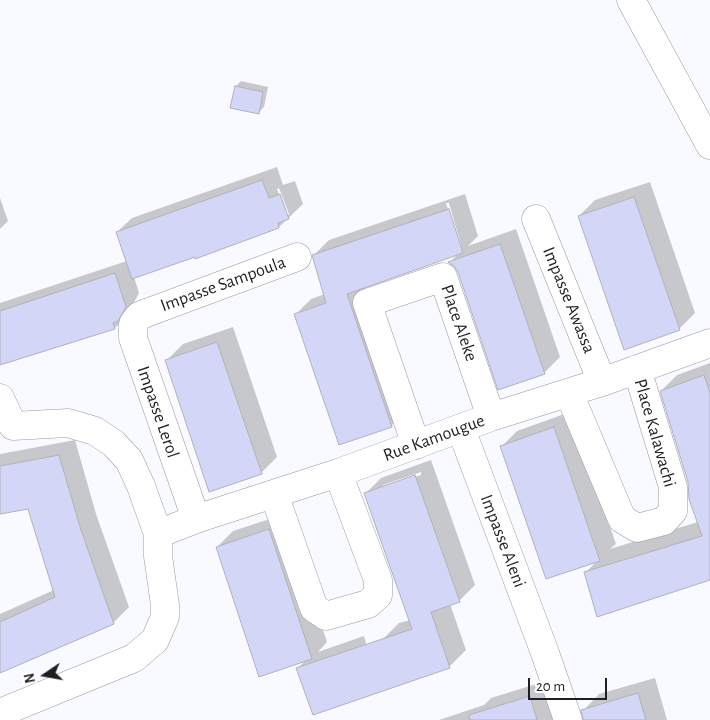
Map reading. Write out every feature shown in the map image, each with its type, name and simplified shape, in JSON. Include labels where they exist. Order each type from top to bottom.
[{"type":"street","points":[[631,0],[710,145]]},
{"type":"street","name":"Impasse Awassa","points":[[536,219],[602,382]]},
{"type":"street","name":"Impasse Sampoula","points":[[149,312],[297,258]]},
{"type":"street","name":"Place Aleke","points":[[416,445],[366,303],[443,277],[491,417]]},
{"type":"street","name":"Impasse Lerol","points":[[149,312],[136,319],[132,329],[132,338],[196,519]]},
{"type":"street","name":"Rue Kamougue","points":[[158,534],[196,519],[338,473],[491,417],[602,382],[710,343]]},
{"type":"street","name":"Place Kalawachi","points":[[569,393],[622,519],[637,528],[664,521],[673,511],[673,487],[637,368]]},
{"type":"street","points":[[0,398],[6,428],[68,423],[95,431],[113,443],[128,460],[142,486],[158,534],[158,556],[165,605],[165,617],[155,640],[134,658],[115,668],[0,713]]},
{"type":"street","name":"Impasse Aleni","points":[[461,429],[545,653],[568,720]]},
{"type":"street","points":[[274,494],[314,608],[326,616],[368,604],[378,595],[378,580],[338,473]]},
{"type":"building","points":[[235,86],[263,92],[259,114],[230,108]]},
{"type":"building","points":[[262,180],[269,198],[280,194],[289,219],[278,223],[279,228],[195,259],[195,257],[132,279],[116,232]]},
{"type":"building","points":[[634,197],[680,330],[624,350],[578,216]]},
{"type":"building","points":[[449,209],[463,253],[347,294],[392,427],[339,445],[294,314],[326,303],[312,255]]},
{"type":"building","points":[[500,244],[545,374],[498,390],[458,272],[448,262]]},
{"type":"building","points":[[115,273],[126,307],[118,321],[113,323],[115,329],[0,365],[0,311]]},
{"type":"building","points":[[217,342],[262,474],[209,492],[165,360]]},
{"type":"building","points":[[704,375],[710,393],[710,580],[597,617],[584,572],[702,536],[689,499],[688,482],[660,391]]},
{"type":"building","points":[[554,427],[600,561],[546,579],[500,446]]},
{"type":"building","points":[[59,455],[81,530],[114,624],[0,673],[0,622],[55,597],[28,509],[0,514],[0,466]]},
{"type":"building","points":[[415,475],[460,602],[431,612],[450,668],[313,715],[296,668],[412,629],[364,493]]},
{"type":"building","points":[[269,529],[312,659],[259,677],[216,547]]},
{"type":"building","points":[[638,693],[646,720],[583,720],[581,710]]},
{"type":"building","points":[[530,696],[537,720],[470,720],[469,715]]}]
